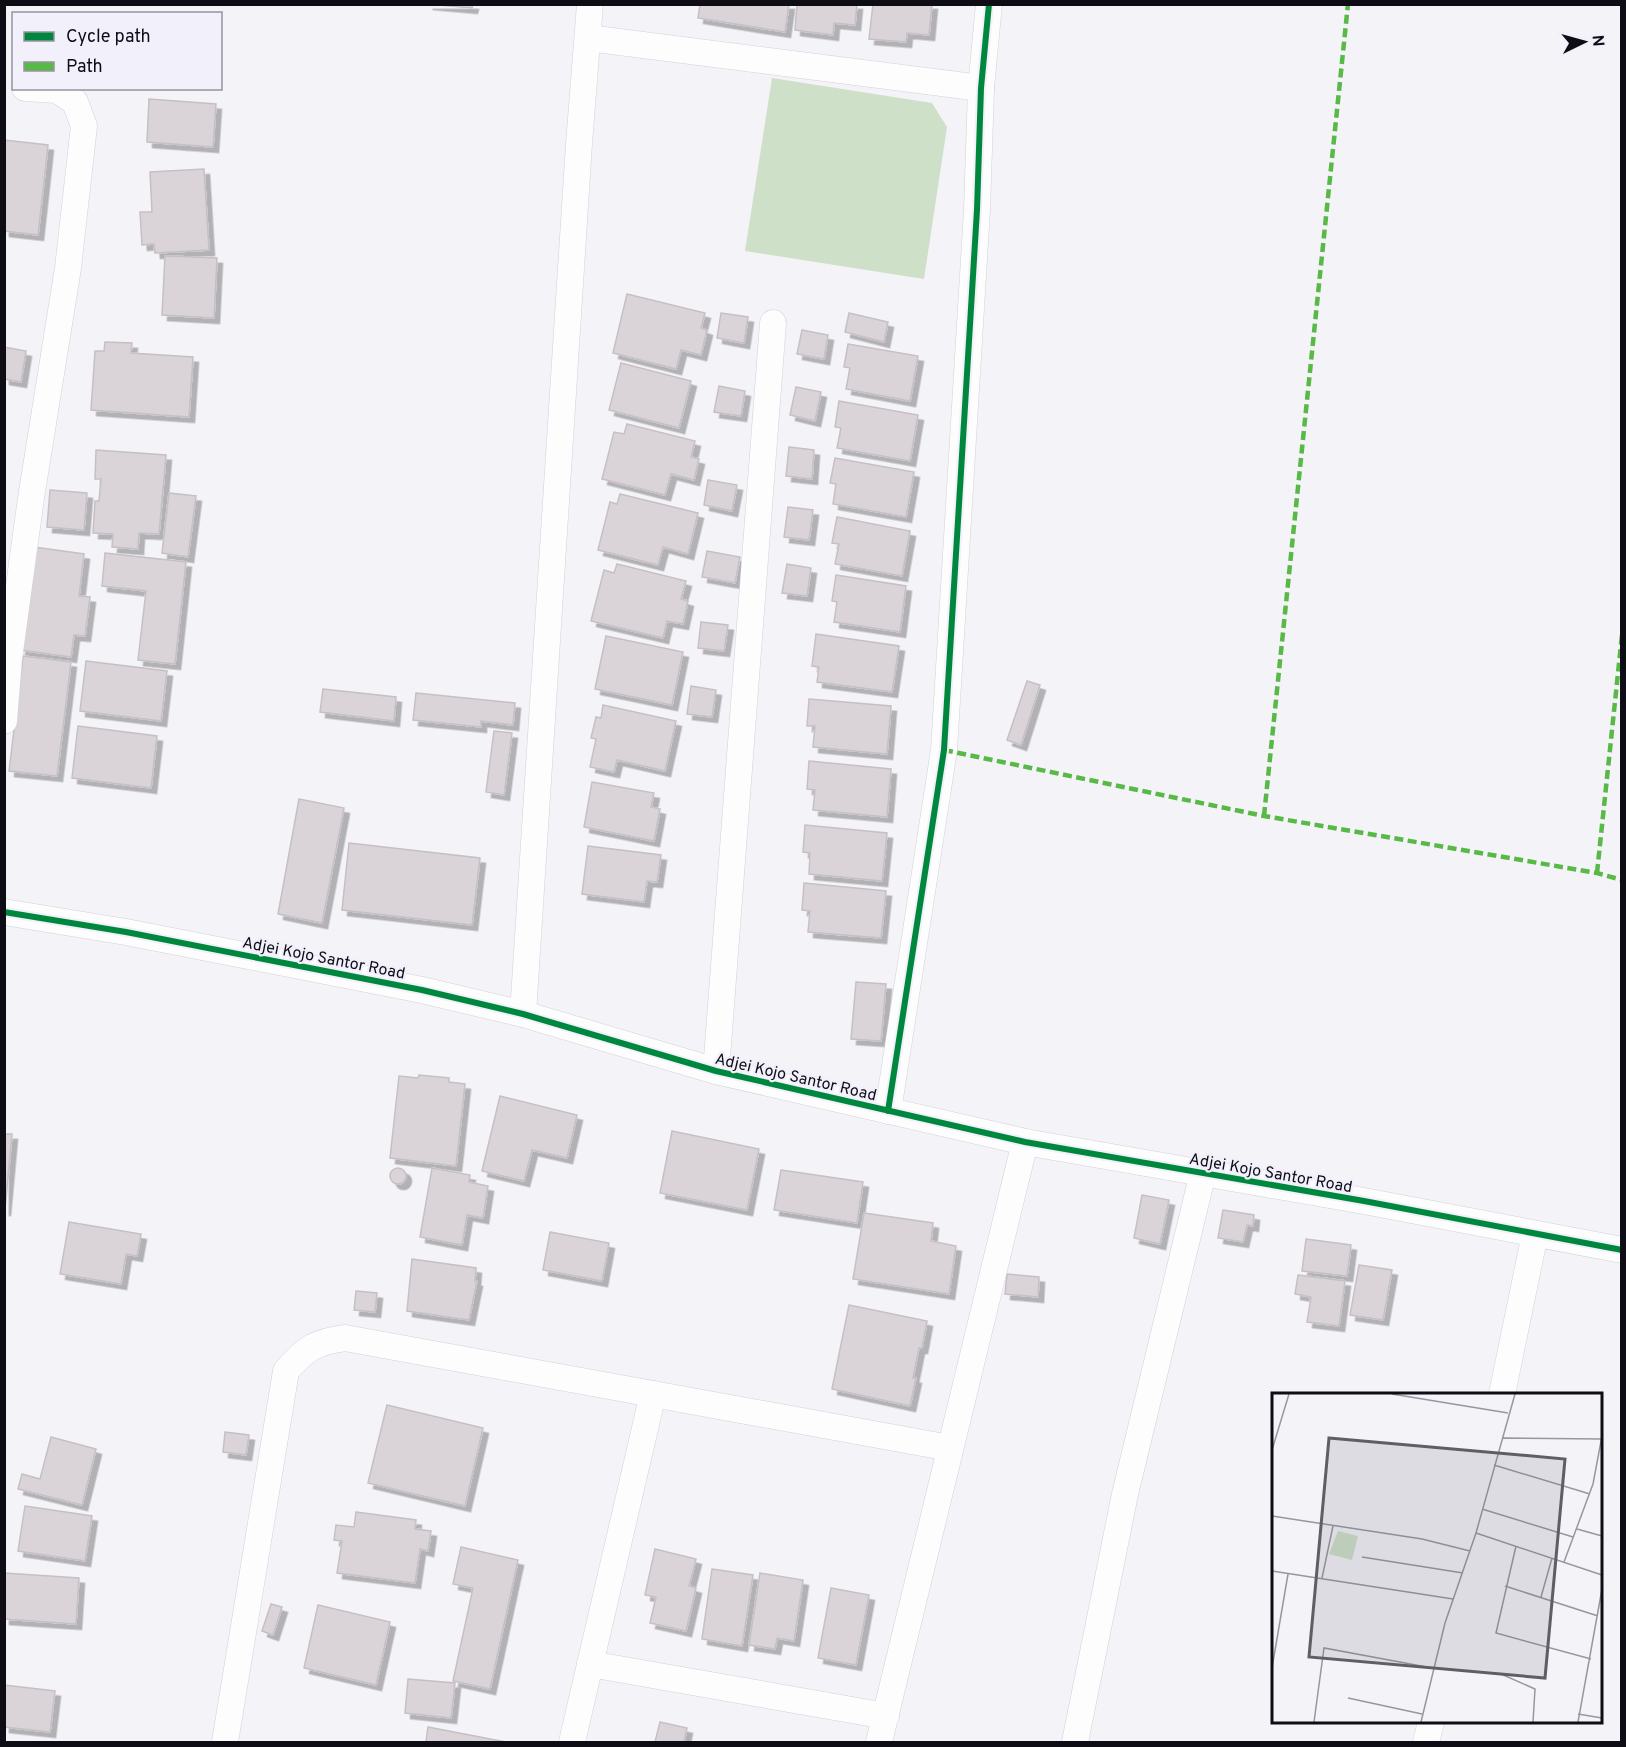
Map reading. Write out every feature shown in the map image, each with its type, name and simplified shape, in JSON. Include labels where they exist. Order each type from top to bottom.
[{"type":"street","points":[[523,1014],[590,4]]},
{"type":"street","points":[[888,1112],[944,750],[976,222],[981,88],[990,4]]},
{"type":"street","points":[[588,38],[981,88]]},
{"type":"street","points":[[4,721],[10,647],[68,268],[84,126],[75,102],[57,90]]},
{"type":"street","points":[[716,1071],[772,323]]},
{"type":"street","name":"Adjei Kojo Santor Road","points":[[4,912],[126,932],[422,990],[523,1014],[716,1071],[1025,1142],[1622,1250]]},
{"type":"street","points":[[879,1743],[1025,1142]]},
{"type":"street","points":[[1075,1743],[1125,1494],[1203,1173]]},
{"type":"street","points":[[1502,1393],[1535,1234]]},
{"type":"street","points":[[225,1743],[286,1371],[301,1354],[323,1341],[345,1338],[950,1448]]},
{"type":"street","points":[[572,1743],[653,1394]]},
{"type":"street","points":[[590,1664],[886,1716]]},
{"type":"street","points":[[1426,1743],[1431,1723]]},
{"type":"green space","points":[[772,78],[932,103],[947,127],[924,279],[745,251]]},
{"type":"building","points":[[427,4],[473,4],[472,8]]},
{"type":"building","points":[[700,4],[789,4],[785,32],[698,18]]},
{"type":"building","points":[[797,4],[857,4],[855,25],[834,23],[833,35],[795,30]]},
{"type":"building","points":[[873,4],[932,4],[929,35],[907,33],[906,42],[869,39]]},
{"type":"building","points":[[149,99],[216,104],[213,147],[147,142]]},
{"type":"building","points":[[4,140],[48,145],[38,235],[4,231]]},
{"type":"building","points":[[204,169],[209,250],[155,253],[154,244],[142,245],[140,212],[152,212],[150,172]]},
{"type":"building","points":[[165,256],[217,258],[214,318],[162,315]]},
{"type":"building","points":[[627,294],[705,313],[701,328],[707,330],[701,355],[681,350],[676,369],[613,353]]},
{"type":"building","points":[[721,313],[748,317],[744,343],[717,338]]},
{"type":"building","points":[[849,313],[888,322],[884,342],[845,332]]},
{"type":"building","points":[[802,330],[828,335],[824,359],[797,354]]},
{"type":"building","points":[[105,342],[132,343],[131,353],[193,357],[189,417],[91,410],[95,351],[104,351]]},
{"type":"building","points":[[848,344],[918,356],[910,401],[846,389],[850,368],[844,367]]},
{"type":"building","points":[[4,347],[26,351],[21,382],[4,379]]},
{"type":"building","points":[[621,363],[691,381],[679,428],[609,410]]},
{"type":"building","points":[[719,386],[745,391],[741,416],[714,412]]},
{"type":"building","points":[[796,387],[821,392],[815,421],[790,415]]},
{"type":"building","points":[[839,401],[918,415],[910,461],[837,448],[841,428],[835,427]]},
{"type":"building","points":[[627,424],[695,441],[691,457],[699,459],[694,480],[671,474],[665,495],[602,479],[614,432],[624,434]]},
{"type":"building","points":[[789,447],[814,450],[812,479],[786,476]]},
{"type":"building","points":[[96,450],[166,455],[159,534],[139,533],[138,549],[112,547],[113,534],[93,533],[95,501],[99,501],[101,479],[95,479]]},
{"type":"building","points":[[835,458],[914,472],[906,517],[833,504],[836,484],[830,483]]},
{"type":"building","points":[[708,480],[737,485],[732,511],[704,505]]},
{"type":"building","points":[[50,490],[87,493],[84,530],[47,527]]},
{"type":"building","points":[[169,493],[196,496],[188,557],[162,553]]},
{"type":"building","points":[[620,494],[698,513],[688,554],[663,547],[658,565],[598,550],[610,502],[617,504]]},
{"type":"building","points":[[788,507],[813,510],[809,540],[784,537]]},
{"type":"building","points":[[837,517],[910,531],[902,576],[835,564],[839,544],[832,543]]},
{"type":"building","points":[[34,547],[84,554],[79,596],[90,597],[85,636],[74,635],[71,657],[20,650]]},
{"type":"building","points":[[707,551],[740,557],[735,583],[702,577]]},
{"type":"building","points":[[105,553],[186,562],[175,664],[138,660],[146,591],[102,586]]},
{"type":"building","points":[[617,564],[686,581],[681,599],[688,601],[683,624],[667,621],[663,638],[591,621],[604,570],[614,573]]},
{"type":"building","points":[[787,564],[811,568],[807,596],[782,593]]},
{"type":"building","points":[[836,575],[906,586],[900,632],[834,622],[837,602],[832,601]]},
{"type":"building","points":[[701,622],[728,625],[724,651],[698,648]]},
{"type":"building","points":[[816,634],[899,646],[892,692],[817,682],[819,667],[812,666]]},
{"type":"building","points":[[606,636],[683,652],[672,705],[595,689]]},
{"type":"building","points":[[23,656],[71,662],[57,776],[9,771]]},
{"type":"building","points":[[86,661],[167,671],[161,721],[80,711]]},
{"type":"building","points":[[1027,681],[1040,685],[1021,745],[1007,740]]},
{"type":"building","points":[[691,686],[716,690],[712,717],[687,714]]},
{"type":"building","points":[[323,689],[396,697],[394,721],[320,712]]},
{"type":"building","points":[[416,693],[515,703],[513,725],[481,721],[481,727],[413,720]]},
{"type":"building","points":[[809,699],[891,706],[887,754],[813,747],[815,726],[807,726]]},
{"type":"building","points":[[603,705],[676,721],[665,771],[617,760],[614,772],[590,767],[596,739],[591,738],[596,717],[601,718]]},
{"type":"building","points":[[78,726],[157,736],[151,788],[72,778]]},
{"type":"building","points":[[494,731],[512,733],[504,795],[486,792]]},
{"type":"building","points":[[809,761],[891,769],[887,817],[813,810],[815,790],[807,789]]},
{"type":"building","points":[[592,782],[654,793],[651,807],[660,809],[654,841],[584,827]]},
{"type":"building","points":[[299,799],[344,808],[322,923],[278,914]]},
{"type":"building","points":[[805,825],[887,833],[882,881],[809,874],[810,853],[803,852]]},
{"type":"building","points":[[349,843],[480,858],[472,925],[342,910]]},
{"type":"building","points":[[588,846],[661,855],[657,882],[647,881],[644,902],[582,894]]},
{"type":"building","points":[[804,883],[886,891],[881,938],[808,932],[810,911],[802,910]]},
{"type":"building","points":[[856,982],[886,984],[881,1041],[851,1039]]},
{"type":"building","points":[[419,1075],[449,1078],[449,1082],[465,1084],[456,1166],[390,1158],[399,1076],[418,1078]]},
{"type":"building","points":[[500,1096],[577,1115],[567,1158],[532,1150],[524,1181],[482,1171]]},
{"type":"building","points":[[672,1131],[759,1149],[747,1210],[660,1193]]},
{"type":"building","points":[[4,1134],[12,1134],[5,1210],[4,1210]]},
{"type":"building","points":[[398,1168],[404,1170],[406,1176],[404,1182],[398,1184],[392,1182],[390,1176],[392,1170]]},
{"type":"building","points":[[432,1168],[470,1175],[469,1182],[488,1186],[483,1218],[467,1215],[462,1245],[420,1237]]},
{"type":"building","points":[[781,1170],[863,1182],[857,1223],[774,1210]]},
{"type":"building","points":[[1142,1195],[1169,1200],[1160,1244],[1134,1238]]},
{"type":"building","points":[[1223,1210],[1254,1215],[1253,1226],[1247,1225],[1243,1242],[1218,1238]]},
{"type":"building","points":[[864,1213],[933,1223],[931,1241],[956,1246],[949,1294],[853,1279]]},
{"type":"building","points":[[69,1222],[141,1234],[137,1256],[126,1254],[121,1284],[60,1274]]},
{"type":"building","points":[[550,1232],[609,1243],[602,1281],[543,1270]]},
{"type":"building","points":[[1306,1239],[1351,1245],[1347,1276],[1302,1271]]},
{"type":"building","points":[[412,1259],[476,1268],[475,1281],[477,1281],[469,1320],[407,1311]]},
{"type":"building","points":[[1359,1265],[1392,1270],[1383,1320],[1350,1315]]},
{"type":"building","points":[[1007,1274],[1039,1277],[1038,1297],[1005,1294]]},
{"type":"building","points":[[1298,1275],[1345,1281],[1339,1326],[1307,1322],[1311,1297],[1295,1294]]},
{"type":"building","points":[[356,1291],[377,1293],[375,1312],[354,1310]]},
{"type":"building","points":[[849,1305],[927,1321],[913,1378],[916,1378],[910,1406],[832,1389]]},
{"type":"building","points":[[387,1405],[483,1428],[465,1506],[368,1483]]},
{"type":"building","points":[[225,1432],[249,1435],[246,1455],[223,1452]]},
{"type":"building","points":[[51,1437],[96,1449],[82,1505],[18,1489],[22,1474],[40,1479]]},
{"type":"building","points":[[25,1506],[92,1516],[85,1561],[18,1551]]},
{"type":"building","points":[[356,1512],[416,1520],[415,1529],[431,1531],[428,1551],[420,1549],[415,1583],[337,1573],[342,1541],[334,1540],[336,1525],[354,1527]]},
{"type":"building","points":[[461,1547],[518,1560],[490,1689],[453,1681],[473,1588],[453,1584]]},
{"type":"building","points":[[655,1549],[696,1559],[689,1586],[696,1588],[686,1631],[650,1623],[656,1597],[645,1595]]},
{"type":"building","points":[[712,1569],[753,1575],[742,1646],[702,1639]]},
{"type":"building","points":[[4,1573],[79,1578],[76,1624],[4,1619]]},
{"type":"building","points":[[760,1573],[803,1580],[794,1641],[777,1638],[775,1649],[749,1645]]},
{"type":"building","points":[[831,1588],[869,1595],[856,1665],[818,1658]]},
{"type":"building","points":[[271,1604],[282,1607],[273,1635],[262,1631]]},
{"type":"building","points":[[318,1605],[390,1622],[376,1685],[304,1668]]},
{"type":"building","points":[[408,1679],[455,1683],[451,1718],[405,1713]]},
{"type":"building","points":[[4,1685],[55,1691],[50,1732],[4,1727]]},
{"type":"building","points":[[660,1722],[687,1728],[684,1742],[655,1742]]},
{"type":"building","points":[[428,1727],[506,1742],[426,1742]]},
{"type":"marked path","points":[[1264,816],[1348,4]]},
{"type":"marked path","points":[[1597,873],[1622,635]]},
{"type":"marked path","points":[[944,750],[1264,816],[1597,873],[1622,880]]},
{"type":"cycle path","points":[[888,1111],[944,750],[977,210],[981,88],[989,4]]},
{"type":"cycle path","points":[[4,912],[126,932],[422,990],[523,1014],[716,1071],[1025,1142],[1364,1201],[1622,1250]]}]
